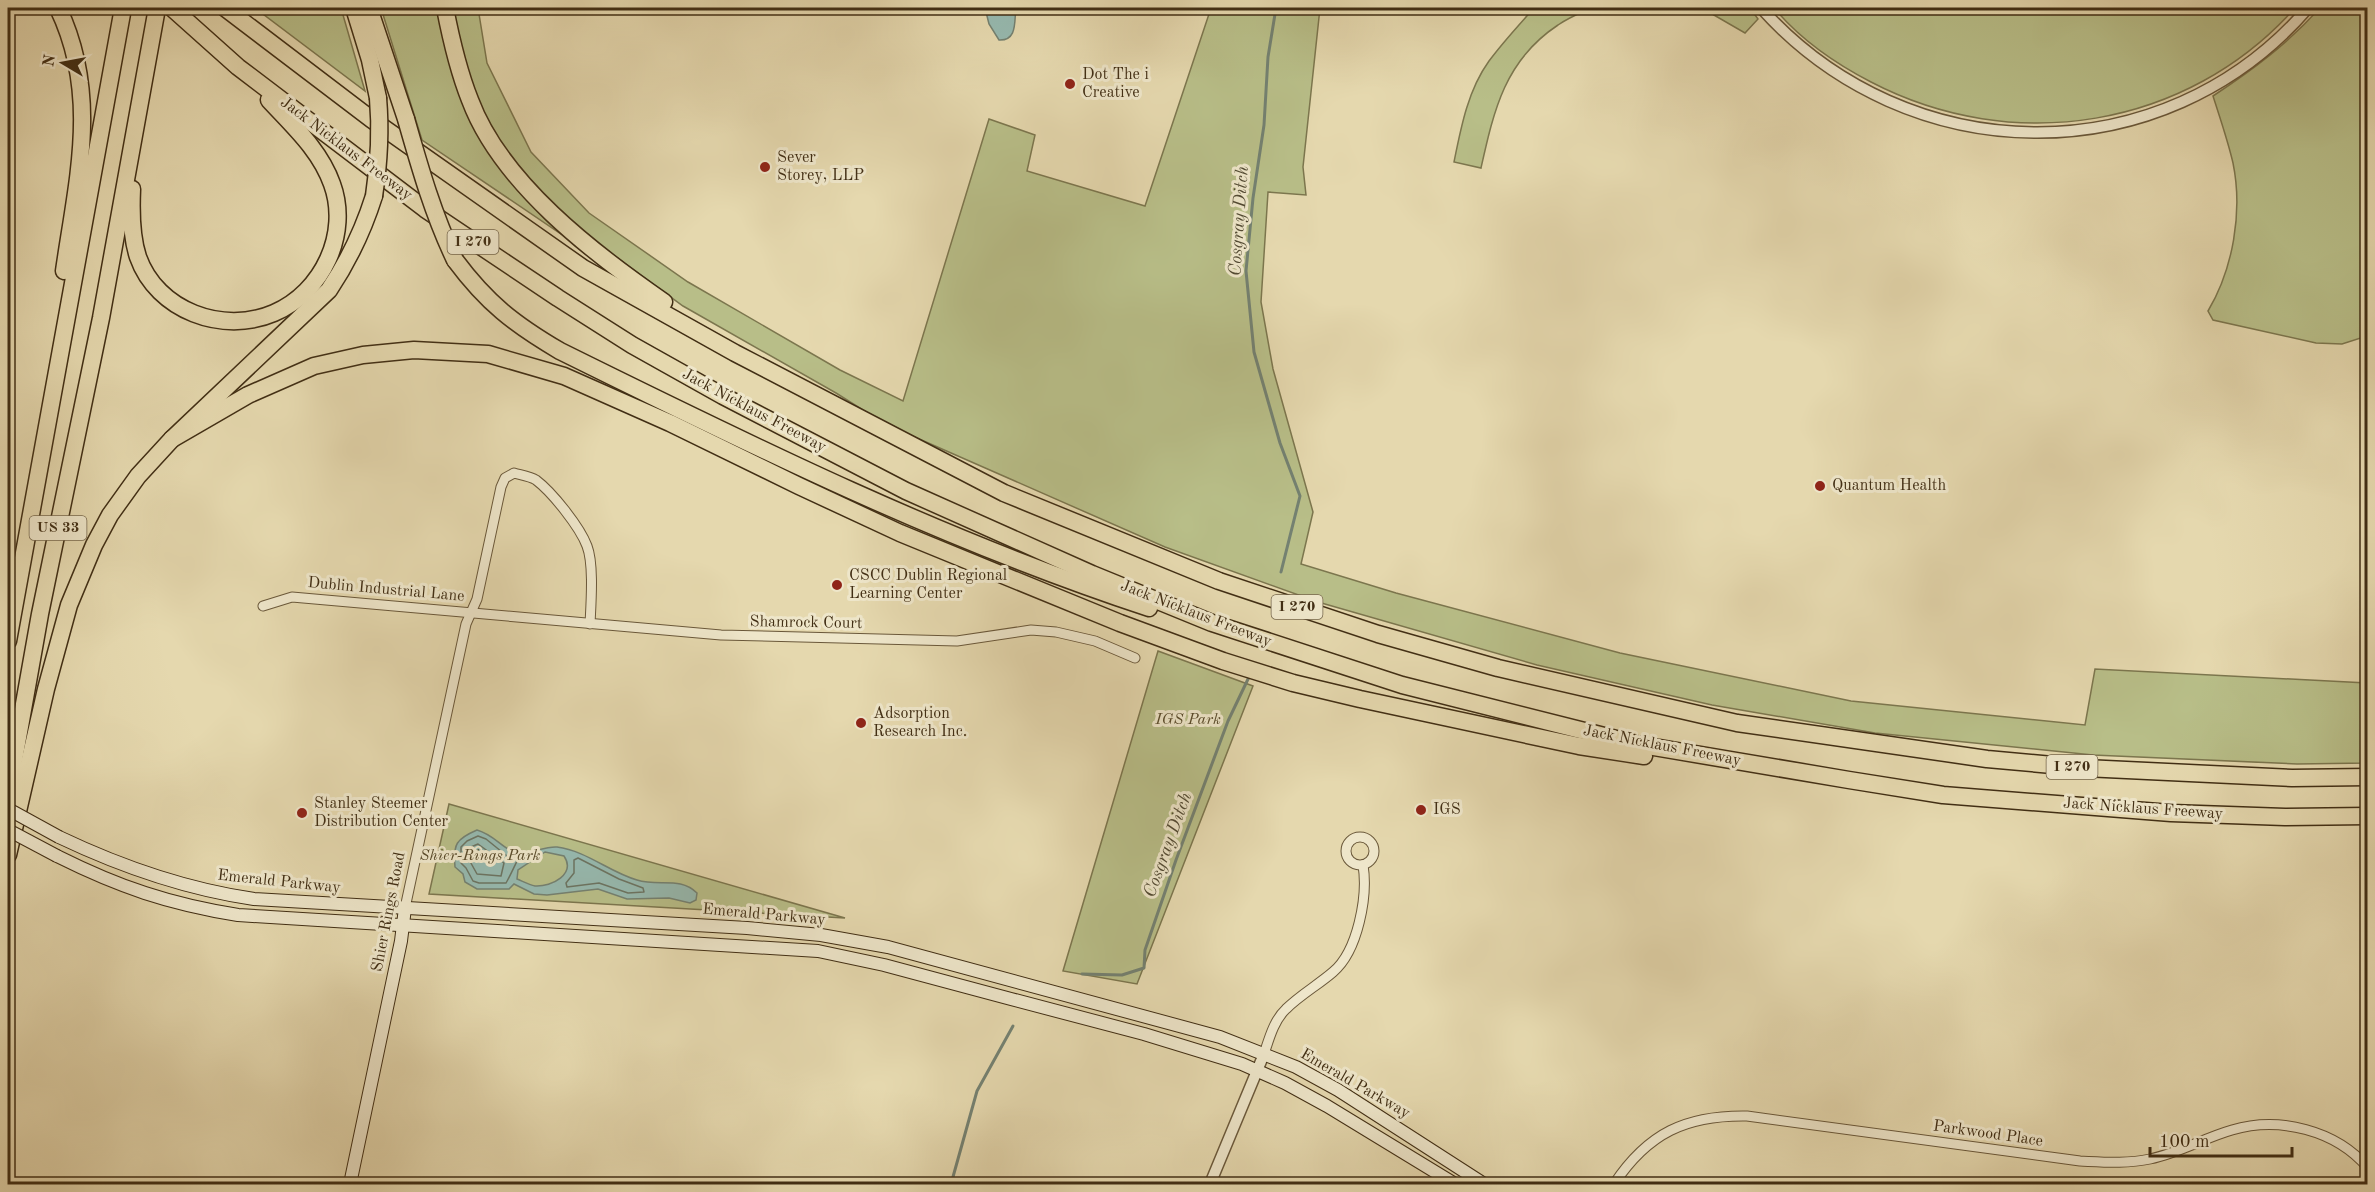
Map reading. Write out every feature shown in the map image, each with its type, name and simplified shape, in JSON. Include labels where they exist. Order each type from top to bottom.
[{"type":"highway","points":[[33,499],[82,135],[81,80],[74,50],[58,8]]},
{"type":"highway","name":"US 33","points":[[8,641],[123,8]]},
{"type":"highway","name":"US 33","points":[[8,794],[40,614],[101,318],[157,8]]},
{"type":"highway","name":"Jack Nicklaus Freeway","points":[[172,8],[238,67],[426,209],[499,260],[632,345],[723,396],[906,491],[1103,579],[1212,623],[1402,685],[1636,744],[1942,795],[2171,813],[2284,817],[2367,816]]},
{"type":"highway","name":"I 270","points":[[225,8],[371,119],[583,267],[754,363],[1004,493],[1219,581],[1378,634],[1497,668],[1737,723],[1987,759],[2096,769],[2292,778],[2367,777]]},
{"type":"highway","points":[[8,855],[46,688],[69,605],[81,574],[110,515],[138,476],[172,439],[329,290],[364,230],[374,196],[380,150],[378,98],[370,60],[354,8]]},
{"type":"highway","points":[[369,8],[438,225],[455,260],[474,286],[497,310],[526,331],[560,351],[806,471],[1021,563],[1193,623],[1288,648]]},
{"type":"highway","points":[[445,8],[456,60],[470,102],[493,144],[524,186],[568,227],[643,287],[754,363]]},
{"type":"highway","points":[[133,138],[132,229],[138,257],[150,279],[169,300],[190,313],[216,320],[245,321],[274,313],[299,297],[318,277],[331,253],[337,231],[338,208],[332,184],[307,141],[238,67]]},
{"type":"highway","points":[[172,439],[248,394],[314,366],[363,355],[414,350],[488,354],[564,376],[670,423],[849,510],[1004,577],[1223,661],[1293,682],[1430,715],[1579,746],[1748,773],[1942,795]]},
{"type":"main road","name":"Emerald Parkway","points":[[8,809],[105,859],[168,882],[203,891],[270,901],[747,928],[821,935],[888,947],[1220,1037],[1264,1054],[1338,1090],[1484,1185]]},
{"type":"main road","name":"Emerald Parkway","points":[[8,830],[100,877],[162,900],[198,909],[238,915],[403,927],[818,951],[884,965],[1211,1054],[1258,1070],[1327,1106],[1455,1185]]},
{"type":"main road","name":"Shier Rings Road","points":[[351,1185],[405,908]]},
{"type":"street","points":[[1761,8],[1794,40],[1827,66],[1886,101],[1922,115],[1962,126],[2043,134],[2124,123],[2189,99],[2247,65],[2282,35],[2308,8]]},
{"type":"street","name":"Shier Rings Road","points":[[405,908],[466,624],[477,599],[501,487],[505,478],[514,474],[536,480],[576,526],[587,546],[591,584],[590,624]]},
{"type":"street","name":"Dublin Industrial Lane","points":[[263,606],[292,597],[472,613]]},
{"type":"street","name":"Shamrock Court","points":[[472,613],[721,635],[957,641],[1031,630],[1056,632],[1095,641],[1135,658]]},
{"type":"street","points":[[1210,1185],[1284,1010],[1334,972],[1344,960],[1354,937],[1365,895],[1363,865]]},
{"type":"street","name":"Parkwood Place","points":[[1614,1185],[1632,1160],[1658,1136],[1692,1121],[1728,1116],[1747,1116],[2080,1161],[2118,1162],[2147,1160],[2179,1152],[2232,1130],[2271,1124],[2315,1132],[2339,1144],[2367,1168]]},
{"type":"green space","points":[[255,8],[341,8],[365,91]]},
{"type":"green space","points":[[381,8],[439,8],[454,77],[566,234],[564,236],[422,140]]},
{"type":"green space","points":[[453,8],[478,8],[487,63],[531,152],[589,213],[688,282],[840,370],[903,401],[989,119],[1035,135],[1027,171],[1145,206],[1211,8],[1320,8],[1303,167],[1306,195],[1268,192],[1261,302],[1273,369],[1313,512],[1301,564],[1396,593],[1620,653],[1851,701],[2085,725],[2095,669],[2367,683],[2367,763],[2297,764],[2093,755],[1875,733],[1712,705],[1537,665],[1318,602],[1165,547],[885,424],[836,393],[683,306],[581,231],[517,167],[494,133],[469,81]]},
{"type":"green space","points":[[1534,8],[1591,8],[1562,22],[1540,39],[1525,54],[1514,70],[1497,106],[1481,168],[1454,162],[1466,109],[1482,72]]},
{"type":"green space","points":[[1697,8],[1750,8],[1758,19],[1745,33],[1707,11]]},
{"type":"green space","points":[[1774,8],[2295,8],[2252,49],[2203,81],[2151,104],[2096,118],[2039,123],[1982,119],[1926,105],[1871,82],[1819,50]]},
{"type":"green space","points":[[2320,8],[2367,8],[2367,336],[2342,344],[2316,343],[2213,320],[2208,311],[2217,295],[2230,259],[2237,201],[2233,163],[2213,96],[2269,55]]},
{"type":"green space","name":"IGS Park","points":[[1158,651],[1253,686],[1137,984],[1063,971]]},
{"type":"green space","name":"Shier-Rings Park","points":[[449,804],[845,918],[429,894]]},
{"type":"water","points":[[985,8],[1016,8],[1014,29],[1009,37],[999,40],[989,24]]},
{"type":"water","points":[[477,830],[483,832],[517,853],[551,847],[568,849],[637,880],[684,885],[697,893],[696,900],[690,903],[669,898],[627,899],[598,889],[547,895],[534,894],[514,884],[509,889],[477,889],[465,882],[463,874],[455,867],[457,843]],"holes":[[[545,852],[564,856],[567,862],[565,874],[555,882],[535,886],[517,879],[518,870]]]},
{"type":"waterway","name":"Cosgray Ditch","points":[[1276,8],[1268,57],[1264,125],[1253,198],[1246,271],[1254,352],[1280,443],[1300,496],[1281,572]]},
{"type":"waterway","name":"Cosgray Ditch","points":[[1082,974],[1122,975],[1144,968],[1145,950],[1176,860],[1228,721],[1249,677]]},
{"type":"waterway","name":"Cosgray Ditch","points":[[951,1184],[977,1091],[1013,1026]]},
{"type":"place","name":"Dot The i Creative","points":[[1070,84]]},
{"type":"place","name":"Sever Storey, LLP","points":[[765,167]]},
{"type":"place","name":"Quantum Health","points":[[1820,486]]},
{"type":"place","name":"CSCC Dublin Regional Learning Center","points":[[837,585]]},
{"type":"place","name":"Adsorption Research Inc.","points":[[861,723]]},
{"type":"place","name":"IGS","points":[[1421,810]]},
{"type":"place","name":"Stanley Steemer Distribution Center","points":[[302,813]]}]
